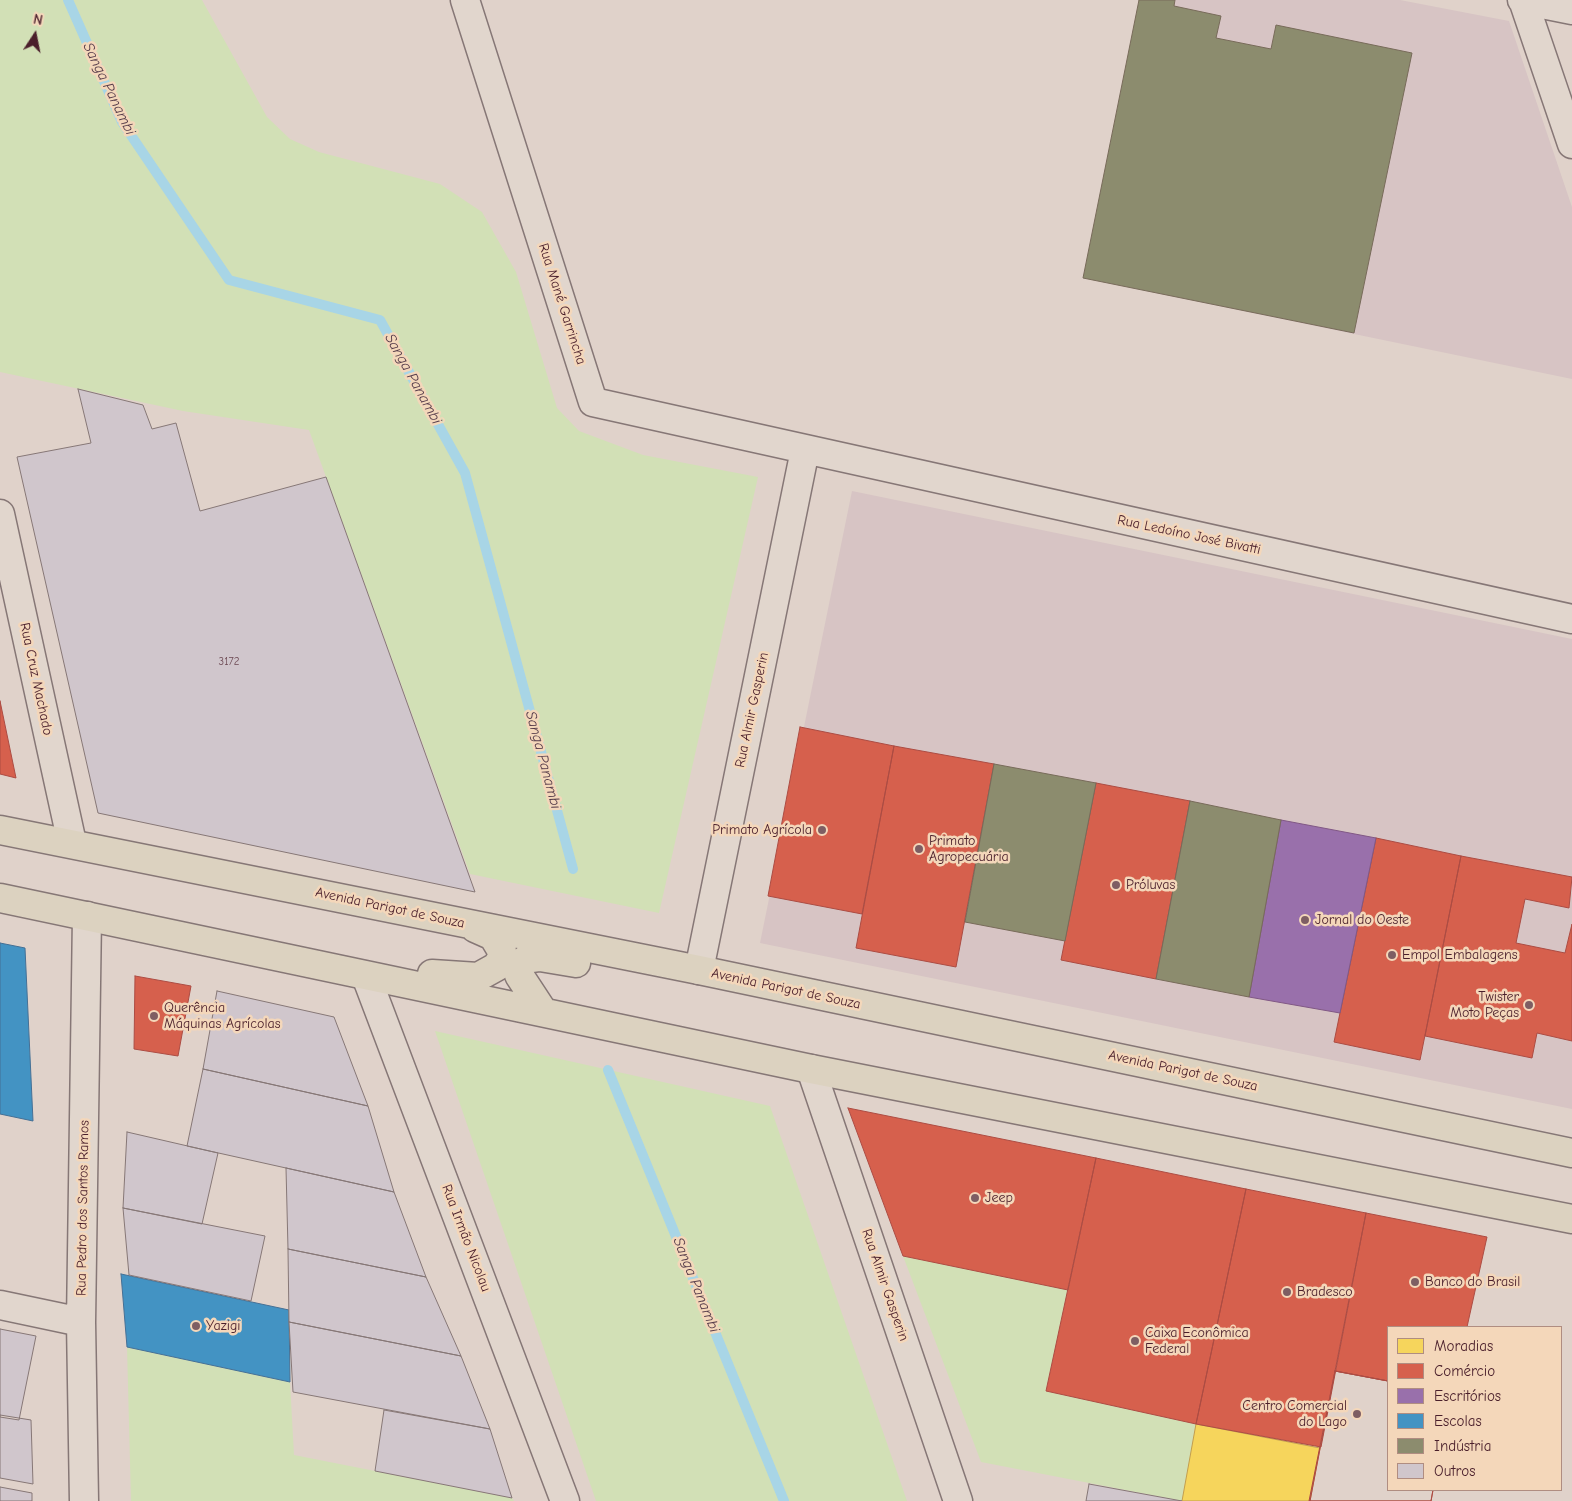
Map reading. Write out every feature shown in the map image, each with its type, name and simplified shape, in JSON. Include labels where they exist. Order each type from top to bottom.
[{"type":"main road","name":"Avenida Parigot de Souza","points":[[0,830],[699,970],[1572,1153]]},
{"type":"main road","points":[[0,898],[366,976],[542,1010],[811,1068],[1572,1219]]},
{"type":"main road","points":[[366,976],[384,971],[478,977],[496,967],[501,960],[502,951],[493,936],[464,923]]},
{"type":"main road","points":[[542,1010],[519,975],[519,967],[526,960],[540,958],[621,969],[699,970]]},
{"type":"street","name":"Rua Mané Garrincha","points":[[466,0],[594,402],[805,450]]},
{"type":"street","points":[[1523,0],[1572,10]]},
{"type":"street","points":[[1523,0],[1572,144]]},
{"type":"street","name":"Rua Ledoíno José Bivatti","points":[[805,450],[1572,619]]},
{"type":"street","name":"Rua Almir Gasperin","points":[[699,970],[805,450]]},
{"type":"street","name":"Rua Cruz Machado","points":[[0,514],[72,843]]},
{"type":"street","name":"Rua Pedro dos Santos Ramos","points":[[84,1501],[81,1322],[87,916]]},
{"type":"street","name":"Rua Irmão Nicolau","points":[[366,976],[565,1501]]},
{"type":"street","name":"Rua Almir Gasperin","points":[[811,1068],[958,1501]]},
{"type":"street","points":[[0,1305],[81,1322]]},
{"type":"shaded area","points":[[1139,0],[1400,0],[1509,21],[1572,207],[1572,379],[1083,278]]},
{"type":"shaded area","points":[[852,491],[1572,639],[1572,1109],[760,943]]},
{"type":"green space","points":[[0,0],[202,0],[267,117],[290,139],[319,152],[440,184],[482,212],[516,272],[557,408],[579,431],[643,455],[758,477],[659,913],[470,874],[309,430],[183,411],[0,372]]},
{"type":"green space","points":[[435,1031],[770,1106],[907,1501],[596,1501]]},
{"type":"green space","points":[[903,1256],[1068,1290],[1046,1391],[1196,1424],[1182,1501],[981,1462]]},
{"type":"green space","points":[[127,1347],[290,1382],[294,1455],[512,1498],[514,1501],[131,1501]]},
{"type":"building: Moradias","points":[[1196,1424],[1320,1448],[1310,1501],[1182,1501]]},
{"type":"building: Comércio","points":[[0,701],[16,778],[0,774]]},
{"type":"building: Comércio","points":[[800,727],[894,746],[862,914],[768,896]]},
{"type":"building: Comércio","points":[[894,746],[994,764],[956,967],[856,948]]},
{"type":"building: Comércio","points":[[1096,783],[1190,801],[1156,979],[1061,960]]},
{"type":"building: Comércio","points":[[1376,838],[1461,856],[1420,1060],[1334,1042]]},
{"type":"building: Comércio","points":[[1461,856],[1572,877],[1569,908],[1525,899],[1516,943],[1565,953],[1572,924],[1572,1041],[1537,1033],[1532,1058],[1425,1036]]},
{"type":"building: Comércio","points":[[135,976],[191,986],[178,1056],[134,1049]]},
{"type":"building: Comércio","points":[[848,1108],[1096,1158],[1068,1290],[903,1256]]},
{"type":"building: Comércio","name":"Caixa Econômica Federal","points":[[1096,1158],[1246,1189],[1196,1424],[1046,1391]]},
{"type":"building: Comércio","name":"Bradesco","points":[[1246,1189],[1366,1213],[1321,1447],[1196,1424]]},
{"type":"building: Comércio","name":"Banco do Brasil","points":[[1366,1213],[1487,1237],[1467,1326],[1387,1326],[1387,1381],[1335,1371]]},
{"type":"building: Comércio","name":"Centro Comercial do Lago","points":[[1335,1371],[1387,1381],[1387,1491],[1433,1491],[1431,1501],[1309,1501]]},
{"type":"building: Comércio","name":"Centro Comercial do Lago","points":[[1335,1371],[1387,1381],[1387,1491],[1433,1491],[1431,1501],[1310,1501]]},
{"type":"building: Escritórios","points":[[1281,820],[1376,838],[1340,1013],[1249,997]]},
{"type":"building: Escolas","points":[[0,943],[25,948],[33,1121],[0,1114]]},
{"type":"building: Escolas","points":[[121,1274],[289,1310],[290,1382],[127,1347]]},
{"type":"building: Indústria","points":[[1139,0],[1175,0],[1174,6],[1221,16],[1216,38],[1271,49],[1276,25],[1412,53],[1354,333],[1083,278]]},
{"type":"building: Indústria","points":[[994,764],[1096,783],[1065,941],[965,922]]},
{"type":"building: Indústria","points":[[1190,801],[1281,820],[1249,997],[1156,979]]},
{"type":"building: Outros","points":[[78,389],[143,405],[152,429],[176,423],[200,511],[326,477],[475,892],[98,813],[17,457],[91,443]]},
{"type":"building: Outros","points":[[217,991],[334,1017],[368,1106],[203,1069]]},
{"type":"building: Outros","points":[[203,1069],[368,1106],[394,1192],[187,1146]]},
{"type":"building: Outros","points":[[127,1132],[218,1153],[202,1224],[123,1208]]},
{"type":"building: Outros","points":[[286,1168],[394,1192],[426,1277],[288,1249]]},
{"type":"building: Outros","points":[[123,1208],[265,1236],[251,1301],[129,1275]]},
{"type":"building: Outros","points":[[288,1249],[426,1277],[461,1356],[289,1322]]},
{"type":"building: Outros","points":[[289,1322],[461,1356],[490,1429],[293,1392]]},
{"type":"building: Outros","points":[[0,1329],[36,1336],[19,1420],[0,1417]]},
{"type":"building: Outros","points":[[384,1410],[490,1429],[512,1498],[375,1471]]},
{"type":"building: Outros","points":[[0,1415],[31,1420],[33,1484],[0,1478]]},
{"type":"building: Outros","points":[[1089,1484],[1182,1501],[1086,1501]]},
{"type":"building: Outros","points":[[0,1487],[32,1493],[32,1501],[0,1501]]},
{"type":"waterway","name":"Sanga Panambi","points":[[68,0],[122,122],[229,280],[380,320],[465,473],[573,869]]},
{"type":"waterway","name":"Sanga Panambi","points":[[608,1070],[784,1501]]},
{"type":"place","name":"Primato Agrícola","points":[[822,830]]},
{"type":"place","name":"Primato Agropecuária","points":[[919,849]]},
{"type":"place","name":"Próluvas","points":[[1116,885]]},
{"type":"place","name":"Jornal do Oeste","points":[[1305,920]]},
{"type":"place","name":"Empol Embalagens","points":[[1392,955]]},
{"type":"place","name":"Twister Moto Peças","points":[[1529,1005]]},
{"type":"place","name":"Querência Máquinas Agrícolas","points":[[154,1016]]},
{"type":"place","name":"Jeep","points":[[975,1198]]},
{"type":"place","name":"Banco do Brasil","points":[[1415,1282]]},
{"type":"place","name":"Bradesco","points":[[1287,1292]]},
{"type":"place","name":"Yazigi","points":[[196,1326]]},
{"type":"place","name":"Caixa Econômica Federal","points":[[1135,1341]]},
{"type":"place","name":"Centro Comercial do Lago","points":[[1357,1414]]}]
